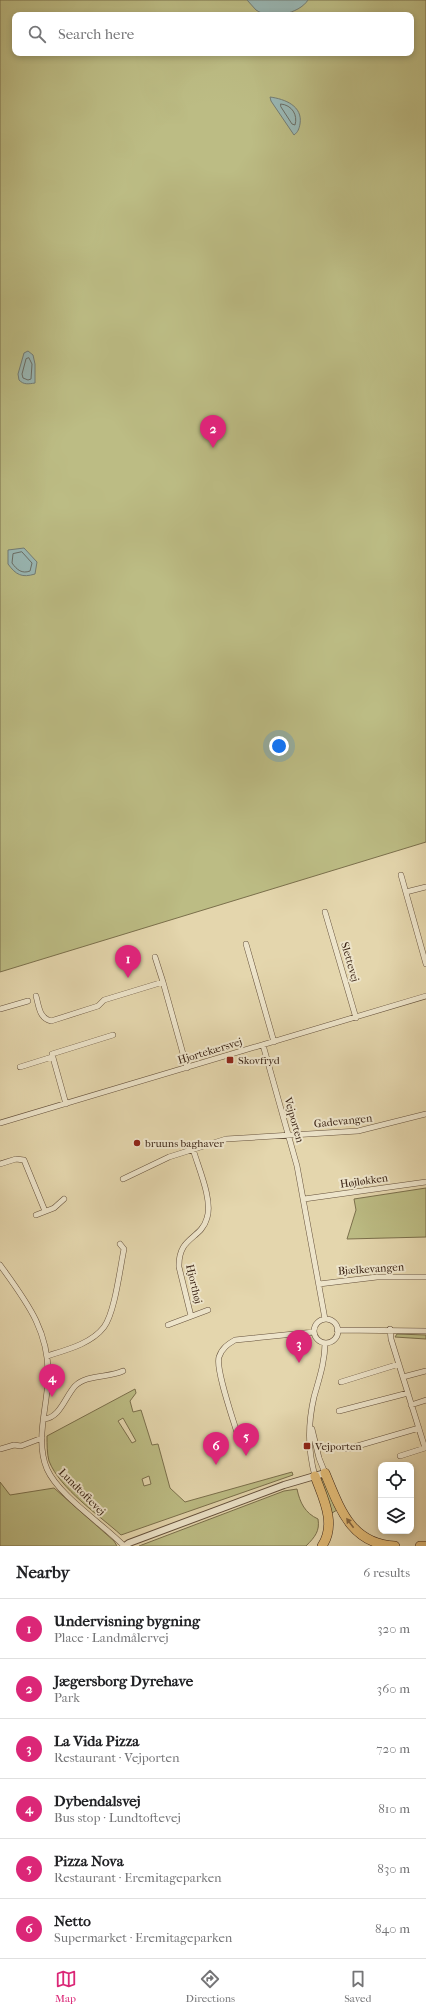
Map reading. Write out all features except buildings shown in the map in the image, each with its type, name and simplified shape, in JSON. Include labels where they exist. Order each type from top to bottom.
[{"type":"highway","points":[[325,1474],[339,1505],[354,1528],[370,1541],[395,1546]]},
{"type":"highway","points":[[315,1476],[325,1502],[329,1522],[328,1533],[322,1546]]},
{"type":"highway","points":[[420,1546],[426,1546]]},
{"type":"street","points":[[401,875],[426,964]]},
{"type":"street","points":[[406,892],[426,887]]},
{"type":"street","name":"Slettevej","points":[[325,912],[356,1018]]},
{"type":"street","points":[[246,944],[274,1042]]},
{"type":"street","points":[[155,957],[187,1068]]},
{"type":"street","points":[[36,996],[45,1020],[51,1021],[98,1006],[104,1000],[162,982]]},
{"type":"street","name":"Hjortekærsvej","points":[[0,1124],[426,996]]},
{"type":"street","points":[[0,1009],[28,1001]]},
{"type":"street","points":[[20,1067],[52,1057],[52,1054],[113,1035]]},
{"type":"street","name":"Vejporten","points":[[263,1045],[289,1136],[304,1199],[325,1319]]},
{"type":"street","points":[[52,1057],[66,1104]]},
{"type":"street","name":"Gadevangen","points":[[123,1178],[169,1157],[239,1137],[289,1136],[358,1131],[426,1114]]},
{"type":"street","name":"Hjorthøj","points":[[191,1316],[179,1267],[179,1259],[186,1242],[204,1225],[208,1209],[207,1197],[193,1149]]},
{"type":"street","points":[[0,1164],[16,1159],[24,1160],[45,1212]]},
{"type":"street","name":"Højløkken","points":[[304,1199],[426,1182]]},
{"type":"street","points":[[36,1215],[54,1208],[64,1199]]},
{"type":"street","points":[[47,1356],[80,1344],[97,1334],[104,1326],[110,1315],[124,1249],[120,1244]]},
{"type":"street","name":"Lundtoftevej","points":[[0,1265],[34,1313],[47,1356],[48,1380],[42,1438],[45,1462],[50,1475],[61,1488],[125,1546]]},
{"type":"street","name":"Bjælkevangen","points":[[318,1284],[377,1277],[426,1277]]},
{"type":"street","name":"Hjorthøj","points":[[168,1325],[208,1310]]},
{"type":"street","points":[[325,1343],[317,1339],[314,1332],[317,1323],[325,1319],[332,1321],[338,1330]]},
{"type":"street","points":[[338,1330],[390,1329],[426,1331]]},
{"type":"street","points":[[390,1329],[411,1404],[419,1428],[423,1434],[425,1448],[400,1456]]},
{"type":"street","points":[[325,1343],[334,1339],[338,1330]]},
{"type":"street","points":[[240,1443],[218,1365],[222,1351],[227,1344],[245,1338],[314,1332]]},
{"type":"street","points":[[315,1476],[310,1452],[311,1424],[314,1396],[324,1362],[325,1343]]},
{"type":"street","points":[[341,1382],[399,1364]]},
{"type":"street","points":[[44,1419],[51,1418],[56,1414],[65,1399],[82,1382],[123,1371]]},
{"type":"street","points":[[403,1377],[426,1371]]},
{"type":"street","points":[[339,1411],[408,1393]]},
{"type":"street","points":[[411,1404],[426,1400]]},
{"type":"street","points":[[125,1546],[129,1543],[284,1485],[325,1474],[319,1458],[311,1424]]},
{"type":"street","points":[[347,1449],[419,1428]]},
{"type":"street","points":[[0,1449],[14,1445],[21,1446],[42,1438]]},
{"type":"green space","points":[[0,0],[426,0],[426,842],[0,972]]},
{"type":"green space","points":[[426,1188],[426,1237],[347,1239],[356,1210],[354,1199]]},
{"type":"green space","points":[[397,1334],[426,1335],[426,1339],[395,1337]]},
{"type":"green space","points":[[135,1389],[136,1393],[130,1401],[133,1412],[141,1410],[152,1445],[158,1444],[170,1488],[185,1502],[292,1472],[293,1475],[121,1535],[81,1501],[62,1482],[49,1461],[47,1452],[47,1436]],"holes":[[[123,1418],[136,1441],[132,1443],[118,1421]],[[149,1476],[151,1484],[144,1486],[142,1479]]]},
{"type":"green space","points":[[323,1478],[337,1510],[332,1513],[320,1479]]},
{"type":"green space","points":[[0,1482],[10,1495],[54,1488],[114,1541],[117,1546],[0,1546]]},
{"type":"green space","points":[[297,1489],[306,1511],[318,1519],[316,1534],[306,1546],[139,1546],[284,1491]]},
{"type":"water","points":[[247,0],[308,0],[304,5],[291,12],[260,12],[256,10]]},
{"type":"water","points":[[270,97],[292,104],[299,112],[300,124],[294,135],[271,101]]},
{"type":"water","points":[[28,351],[33,355],[35,364],[35,383],[28,384],[19,380],[18,374],[24,353]]},
{"type":"water","points":[[24,548],[37,562],[35,574],[26,576],[20,575],[8,564],[8,550]]},
{"type":"place","name":"Jægersborg Dyrehave","points":[[213,448]]},
{"type":"place","name":"Undervisning bygning","points":[[128,978]]},
{"type":"place","name":"Skovfryd","points":[[230,1060]]},
{"type":"place","name":"bruuns baghaver","points":[[137,1143]]},
{"type":"place","name":"La Vida Pizza","points":[[299,1363]]},
{"type":"place","name":"Dybendalsvej","points":[[52,1397]]},
{"type":"place","name":"Vejporten","points":[[307,1446]]},
{"type":"place","name":"Pizza Nova","points":[[246,1456]]},
{"type":"place","name":"Netto","points":[[216,1465]]}]
